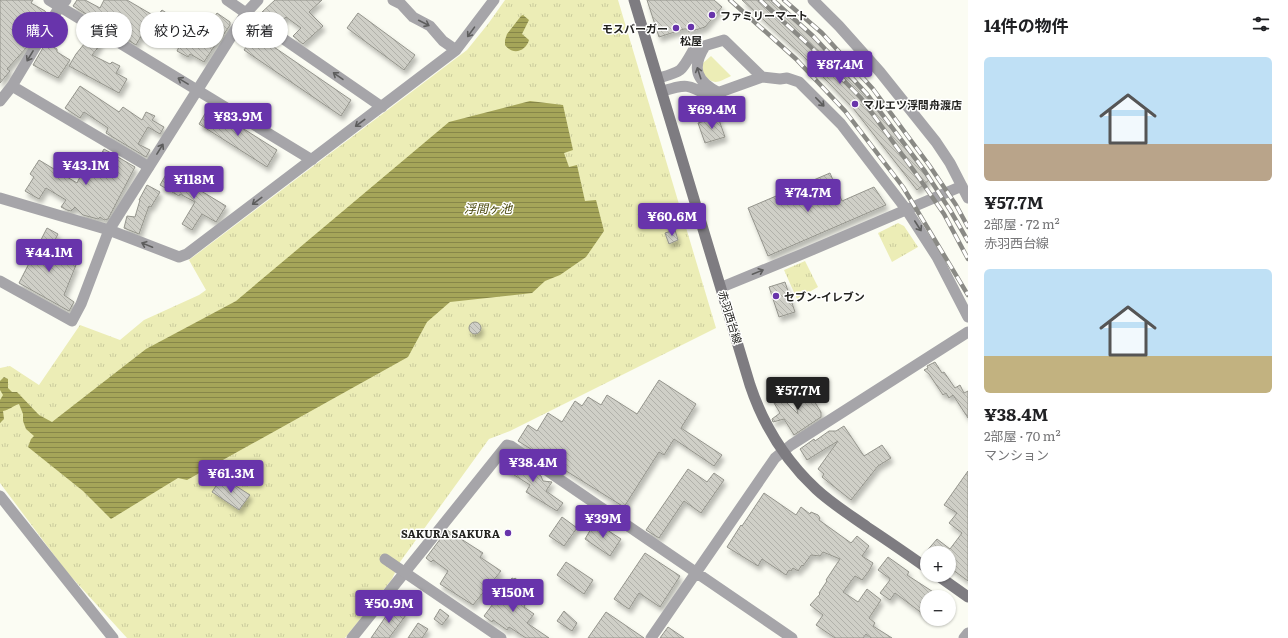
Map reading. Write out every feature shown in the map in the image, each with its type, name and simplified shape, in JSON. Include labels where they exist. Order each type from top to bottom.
[{"type":"main road","name":"赤羽西台線","points":[[634,0],[755,398],[767,425],[783,451],[803,476],[830,501],[920,563]]},
{"type":"main road","points":[[947,582],[968,597]]},
{"type":"street","points":[[50,0],[63,3],[197,89],[312,160]]},
{"type":"street","points":[[227,0],[245,12]]},
{"type":"street","points":[[247,12],[258,0]]},
{"type":"street","points":[[393,0],[401,4],[413,17],[430,26],[443,41],[456,50]]},
{"type":"street","points":[[0,198],[109,230],[179,257],[187,254],[456,50],[494,0]]},
{"type":"street","points":[[813,0],[839,26],[880,72],[936,142],[950,163],[968,198]]},
{"type":"street","points":[[0,101],[12,86],[63,3]]},
{"type":"street","points":[[0,281],[72,321],[109,230],[232,35]]},
{"type":"street","points":[[658,78],[679,72],[686,64],[694,50],[724,40],[762,77]]},
{"type":"street","points":[[288,42],[382,107]]},
{"type":"street","points":[[705,46],[700,54],[697,70],[703,82],[719,93]]},
{"type":"street","points":[[662,92],[683,86],[695,88],[709,96],[762,77],[794,79],[804,85],[841,124],[906,209],[937,257],[968,317]]},
{"type":"street","points":[[12,86],[149,167]]},
{"type":"street","points":[[722,287],[962,186]]},
{"type":"street","points":[[651,638],[775,458],[783,451],[968,332]]},
{"type":"street","points":[[352,638],[507,445],[511,446],[792,638]]},
{"type":"street","points":[[0,496],[113,638]]},
{"type":"street","points":[[385,559],[500,638]]},
{"type":"street","points":[[964,638],[968,633]]},
{"type":"green space","points":[[505,0],[618,0],[716,328],[510,431],[489,439],[400,562],[392,579],[345,638],[127,638],[66,571],[0,483],[0,368],[10,366],[39,385],[80,325],[120,340],[144,320],[199,295],[206,290],[189,260],[467,50]]},
{"type":"green space","points":[[711,56],[731,76],[719,82],[709,80],[702,72],[703,63]]},
{"type":"green space","points":[[898,223],[904,226],[918,247],[892,262],[878,233]]},
{"type":"green space","points":[[805,261],[818,287],[797,299],[784,270]]},
{"type":"water","points":[[523,15],[529,20],[522,34],[529,40],[525,47],[519,51],[515,51],[505,45],[505,40],[507,34]]},
{"type":"water","name":"浮間ヶ池","points":[[530,101],[563,105],[573,150],[564,153],[569,167],[577,165],[585,201],[596,200],[604,231],[586,257],[560,275],[545,281],[532,293],[450,302],[427,322],[408,357],[187,480],[178,478],[111,519],[83,491],[28,447],[34,436],[26,429],[19,404],[3,411],[4,419],[0,423],[0,400],[3,395],[0,390],[0,381],[4,377],[8,379],[8,388],[12,392],[17,392],[39,415],[52,422],[146,349],[236,301],[449,122]]},
{"type":"building","points":[[0,0],[33,0],[31,3],[46,12],[12,12],[12,48],[26,48],[7,69],[10,71],[0,83]]},
{"type":"building","points":[[77,0],[85,0],[100,8],[104,0],[127,0],[147,12],[140,12],[140,38],[136,45],[132,43],[132,12],[83,12],[73,6]]},
{"type":"building","points":[[275,0],[322,0],[309,12],[323,26],[303,44],[293,36],[301,28],[288,18],[288,12],[262,12]]},
{"type":"building","points":[[647,0],[714,0],[722,7],[705,27],[689,32],[688,29],[684,29],[659,37]]},
{"type":"building","points":[[742,0],[771,0],[816,41],[871,102],[929,180],[917,190],[853,108],[801,54]]},
{"type":"building","points":[[358,13],[415,55],[404,70],[347,28]]},
{"type":"building","points":[[224,18],[230,22],[230,25],[224,34]]},
{"type":"building","points":[[43,48],[55,48],[57,52],[70,60],[58,78],[33,65]]},
{"type":"building","points":[[81,48],[98,48],[92,55],[110,64],[112,62],[120,66],[116,73],[127,79],[119,93],[69,66]]},
{"type":"building","points":[[178,48],[213,48],[204,62],[190,54],[188,57],[177,51]]},
{"type":"building","points":[[245,48],[275,48],[351,100],[341,116],[244,50]]},
{"type":"building","points":[[80,86],[119,112],[123,107],[142,120],[146,112],[155,116],[152,120],[164,127],[160,134],[148,127],[138,144],[150,150],[146,157],[106,133],[108,128],[84,112],[80,118],[65,108]]},
{"type":"building","points":[[209,107],[277,150],[267,167],[199,124]]},
{"type":"building","points":[[718,117],[725,137],[705,143],[698,123]]},
{"type":"building","points":[[104,149],[135,167],[108,219],[104,220],[100,217],[98,219],[83,215],[75,207],[71,211],[61,207],[66,200],[46,188],[39,199],[25,191],[34,177],[30,174],[39,160],[77,183],[80,177],[86,180]]},
{"type":"building","points":[[168,171],[226,206],[216,222],[202,214],[192,230],[182,224],[195,202],[180,194],[179,196],[160,185]]},
{"type":"building","points":[[830,173],[842,201],[874,187],[886,205],[768,256],[748,208]]},
{"type":"building","points":[[147,185],[160,192],[151,207],[149,206],[139,234],[124,228],[127,216],[135,217],[139,200]]},
{"type":"building","points":[[47,228],[58,234],[48,254],[76,265],[64,295],[74,302],[69,311],[19,283]]},
{"type":"building","points":[[675,230],[678,240],[669,244],[665,233]]},
{"type":"building","points":[[785,282],[795,312],[779,317],[769,287]]},
{"type":"building","points":[[473,322],[477,322],[481,328],[477,334],[473,334],[469,330],[469,326]]},
{"type":"building","points":[[935,362],[955,388],[960,385],[964,393],[968,391],[968,418],[953,395],[949,398],[946,393],[943,395],[929,374],[924,370],[928,368],[927,366]]},
{"type":"building","points":[[659,380],[696,404],[681,428],[722,455],[714,466],[674,439],[664,455],[659,452],[624,507],[518,441],[528,425],[537,431],[548,413],[562,422],[575,401],[582,406],[588,397],[601,405],[607,395],[637,414]]},
{"type":"building","points":[[804,385],[821,412],[821,417],[794,435],[784,419],[773,422],[772,419],[780,413],[774,403],[782,398],[798,414],[793,392]]},
{"type":"building","points":[[844,426],[864,456],[882,445],[891,458],[878,466],[851,500],[822,477],[824,474],[818,469],[838,441],[807,460],[800,449],[829,431],[836,431]]},
{"type":"building","points":[[510,456],[541,476],[543,481],[552,482],[546,491],[563,503],[557,511],[526,492],[530,485],[503,468]]},
{"type":"building","points":[[688,469],[707,482],[714,473],[724,480],[701,513],[684,501],[659,538],[646,530]]},
{"type":"building","points":[[968,471],[968,581],[956,572],[956,546],[952,546],[962,533],[949,523],[957,513],[944,505]]},
{"type":"building","points":[[222,477],[250,495],[239,510],[212,492]]},
{"type":"building","points":[[764,493],[796,515],[801,507],[810,514],[811,512],[818,515],[820,518],[819,520],[851,543],[857,536],[869,546],[862,556],[873,563],[869,571],[862,580],[855,576],[843,592],[858,602],[867,589],[881,600],[869,618],[875,623],[873,626],[892,638],[871,638],[866,634],[863,638],[835,638],[816,625],[823,615],[810,605],[820,594],[819,593],[827,581],[826,580],[840,559],[823,552],[820,556],[811,555],[798,571],[793,568],[791,571],[789,570],[786,575],[762,559],[758,566],[727,547]]},
{"type":"building","points":[[562,517],[577,528],[564,546],[549,536]]},
{"type":"building","points":[[595,522],[621,539],[610,556],[585,539]]},
{"type":"building","points":[[447,530],[483,553],[480,557],[501,571],[473,605],[440,584],[448,571],[433,560],[431,562],[426,558]]},
{"type":"building","points":[[937,539],[946,546],[931,546]]},
{"type":"building","points":[[645,553],[680,576],[660,607],[639,593],[629,609],[614,599]]},
{"type":"building","points":[[888,557],[909,572],[907,575],[930,590],[920,590],[920,612],[895,593],[890,600],[880,593],[890,580],[878,570]]},
{"type":"building","points":[[566,562],[593,580],[584,594],[557,575]]},
{"type":"building","points":[[512,578],[515,578],[521,583],[512,595],[525,605],[524,607],[534,614],[527,623],[549,638],[526,638],[509,627],[507,630],[493,620],[492,622],[484,616]]},
{"type":"building","points":[[393,606],[406,615],[389,638],[371,638]]},
{"type":"building","points":[[440,609],[449,616],[442,625],[434,619]]},
{"type":"building","points":[[564,611],[577,623],[572,631],[557,621]]},
{"type":"building","points":[[606,612],[644,638],[588,638]]},
{"type":"building","points":[[418,623],[428,629],[422,638],[408,638]]},
{"type":"building","points":[[668,627],[684,638],[660,638]]},
{"type":"railway","points":[[730,0],[796,59],[845,111],[903,187],[968,295]]},
{"type":"railway","points":[[760,0],[810,46],[861,98],[944,214],[968,259]]},
{"type":"railway","points":[[773,0],[813,36],[867,94],[924,170],[968,241]]},
{"type":"railway","points":[[784,0],[822,33],[873,89],[929,165],[956,205],[968,227]]},
{"type":"place","name":"ファミリーマート","points":[[712,15]]},
{"type":"place","name":"松屋","points":[[691,27]]},
{"type":"place","name":"モスバーガー","points":[[676,28]]},
{"type":"place","name":"マルエツ浮間舟渡店","points":[[855,104]]},
{"type":"place","name":"セブン-イレブン","points":[[776,296]]},
{"type":"place","name":"SAKURA SAKURA","points":[[508,533]]}]
